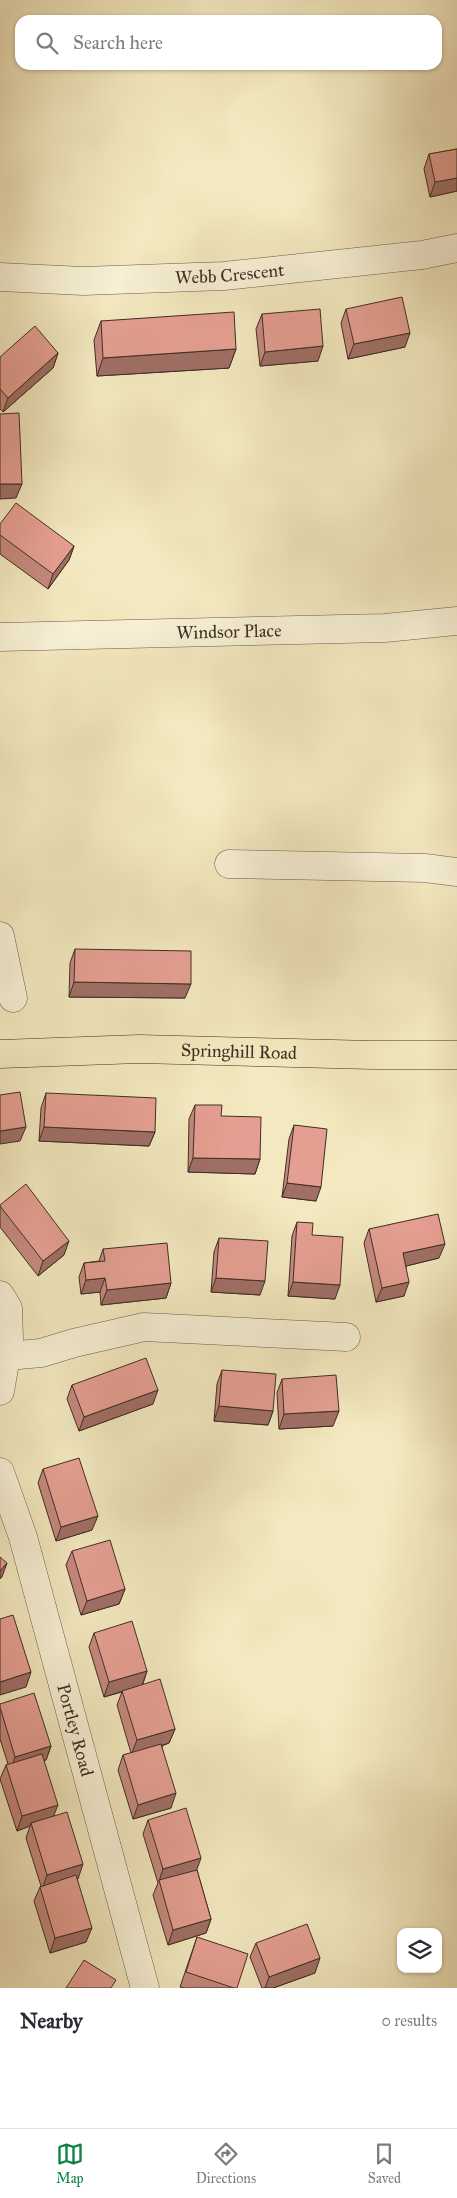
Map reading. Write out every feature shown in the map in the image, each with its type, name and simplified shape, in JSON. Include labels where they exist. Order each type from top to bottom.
[{"type":"main road","name":"Springhill Road","points":[[10,1053],[139,1049],[372,1055],[457,1055]]},
{"type":"street","name":"Webb Crescent","points":[[0,277],[83,281],[224,276],[422,255],[457,248]]},
{"type":"street","name":"Windsor Place","points":[[0,637],[386,628],[457,621]]},
{"type":"street","points":[[229,864],[425,868],[457,872]]},
{"type":"street","points":[[0,936],[13,998]]},
{"type":"street","points":[[0,1294],[8,1308],[7,1356],[0,1391]]},
{"type":"street","points":[[7,1356],[41,1353],[74,1343],[144,1327],[346,1337]]},
{"type":"street","name":"Portley Road","points":[[0,1472],[23,1538],[145,1988]]},
{"type":"building","points":[[457,149],[457,178],[435,182],[429,154]]},
{"type":"building","points":[[402,297],[410,333],[354,344],[346,309]]},
{"type":"building","points":[[320,309],[323,346],[265,352],[262,314]]},
{"type":"building","points":[[234,312],[236,349],[103,358],[101,321]]},
{"type":"building","points":[[35,326],[58,353],[8,398],[0,389],[0,357]]},
{"type":"building","points":[[19,413],[22,484],[0,484],[0,414]]},
{"type":"building","points":[[16,503],[74,546],[53,574],[0,535],[0,524]]},
{"type":"building","points":[[75,949],[191,951],[191,984],[74,982]]},
{"type":"building","points":[[20,1092],[26,1127],[0,1131],[0,1095]]},
{"type":"building","points":[[46,1093],[156,1098],[155,1132],[44,1127]]},
{"type":"building","points":[[195,1105],[222,1105],[221,1116],[261,1117],[260,1159],[193,1158]]},
{"type":"building","points":[[294,1125],[327,1129],[321,1187],[287,1183]]},
{"type":"building","points":[[26,1184],[69,1241],[43,1261],[0,1206]]},
{"type":"building","points":[[438,1214],[445,1244],[403,1253],[409,1282],[382,1288],[369,1229]]},
{"type":"building","points":[[297,1222],[313,1223],[312,1235],[343,1237],[340,1285],[293,1282]]},
{"type":"building","points":[[219,1238],[268,1241],[265,1281],[216,1278]]},
{"type":"building","points":[[167,1243],[171,1283],[107,1290],[105,1278],[86,1280],[84,1263],[105,1261],[103,1249]]},
{"type":"building","points":[[146,1358],[158,1390],[84,1417],[72,1385]]},
{"type":"building","points":[[222,1370],[276,1374],[273,1411],[219,1406]]},
{"type":"building","points":[[336,1375],[339,1411],[284,1414],[282,1379]]},
{"type":"building","points":[[79,1458],[98,1516],[61,1527],[43,1469]]},
{"type":"building","points":[[110,1540],[125,1589],[87,1601],[72,1551]]},
{"type":"building","points":[[0,1557],[7,1563],[0,1571]]},
{"type":"building","points":[[13,1615],[31,1672],[0,1682],[0,1619]]},
{"type":"building","points":[[132,1621],[147,1671],[109,1682],[94,1633]]},
{"type":"building","points":[[160,1679],[175,1729],[137,1740],[122,1691]]},
{"type":"building","points":[[34,1693],[51,1746],[15,1757],[0,1704]]},
{"type":"building","points":[[161,1744],[176,1793],[138,1805],[123,1755]]},
{"type":"building","points":[[42,1754],[58,1805],[22,1816],[6,1765]]},
{"type":"building","points":[[186,1808],[201,1858],[163,1869],[148,1820]]},
{"type":"building","points":[[67,1812],[83,1864],[47,1875],[31,1823]]},
{"type":"building","points":[[197,1870],[211,1919],[173,1930],[159,1880]]},
{"type":"building","points":[[76,1875],[92,1928],[55,1938],[40,1887]]},
{"type":"building","points":[[307,1924],[320,1958],[269,1977],[256,1943]]},
{"type":"building","points":[[197,1937],[248,1954],[237,1988],[186,1972]]},
{"type":"building","points":[[84,1960],[116,1980],[111,1988],[66,1988]]}]
